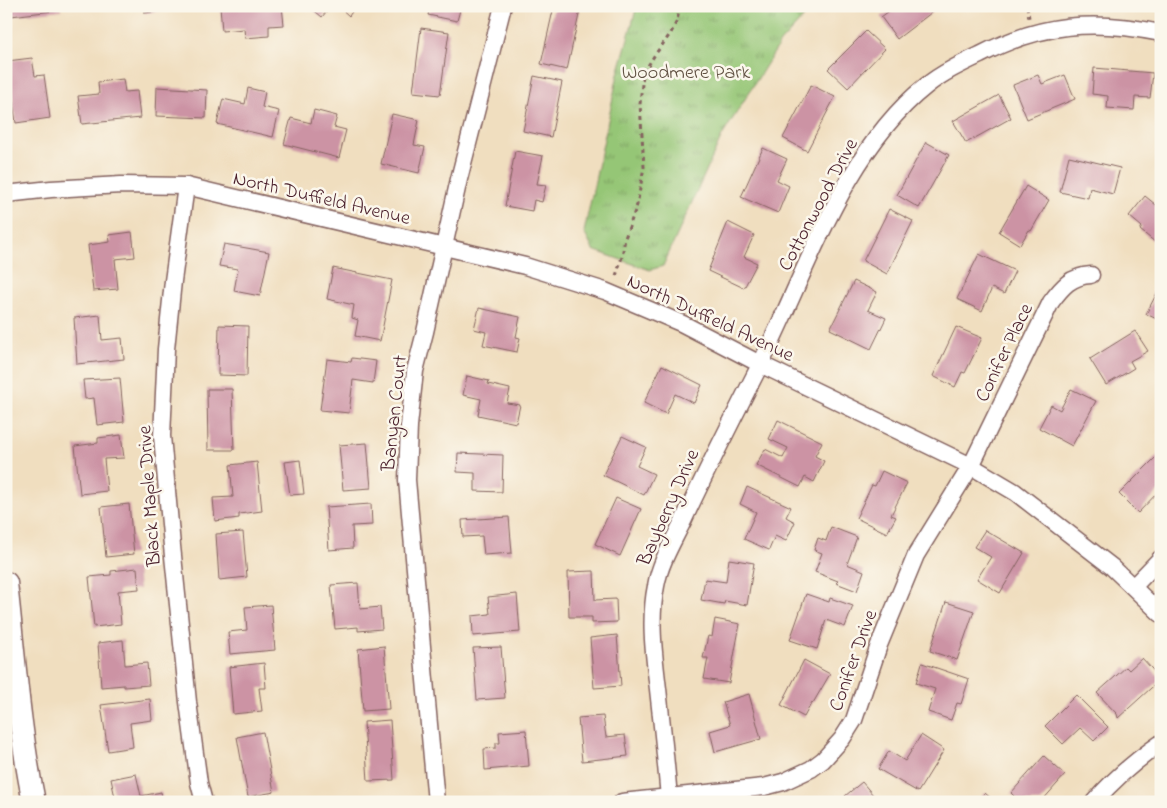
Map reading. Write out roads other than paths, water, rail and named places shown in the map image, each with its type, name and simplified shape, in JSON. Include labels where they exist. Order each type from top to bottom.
[{"type":"street","name":"Banyan Court","points":[[436,802],[407,480],[409,426],[415,371],[426,332],[458,179],[503,6]]},
{"type":"street","name":"Cottonwood Drive","points":[[760,364],[824,226],[855,171],[898,112],[926,86],[951,70],[1001,44],[1032,33],[1054,28],[1092,24],[1128,26],[1161,32]]},
{"type":"street","name":"North Duffield Avenue","points":[[6,194],[51,188],[121,185],[186,186],[525,266],[611,293],[684,324],[760,364],[971,466],[1015,492],[1112,567],[1134,586],[1161,614]]},
{"type":"street","name":"Black Maple Drive","points":[[186,186],[166,349],[162,436],[188,702],[199,783],[204,802]]},
{"type":"street","name":"Conifer Place","points":[[971,466],[1051,302],[1060,288],[1071,279],[1082,275],[1091,275]]},
{"type":"street","name":"Bayberry Drive","points":[[670,798],[653,642],[653,610],[656,585],[661,568],[698,489],[760,364]]},
{"type":"street","name":"Conifer Drive","points":[[622,802],[764,787],[783,782],[811,769],[823,760],[842,739],[854,720],[879,645],[916,555],[971,466]]},
{"type":"street","points":[[1134,586],[1161,558]]},
{"type":"street","points":[[6,582],[24,740],[34,802]]},
{"type":"street","points":[[1094,802],[1110,783],[1138,758],[1161,743]]},
{"type":"park label","name":"Woodmere Park","points":[[686,71]]}]
